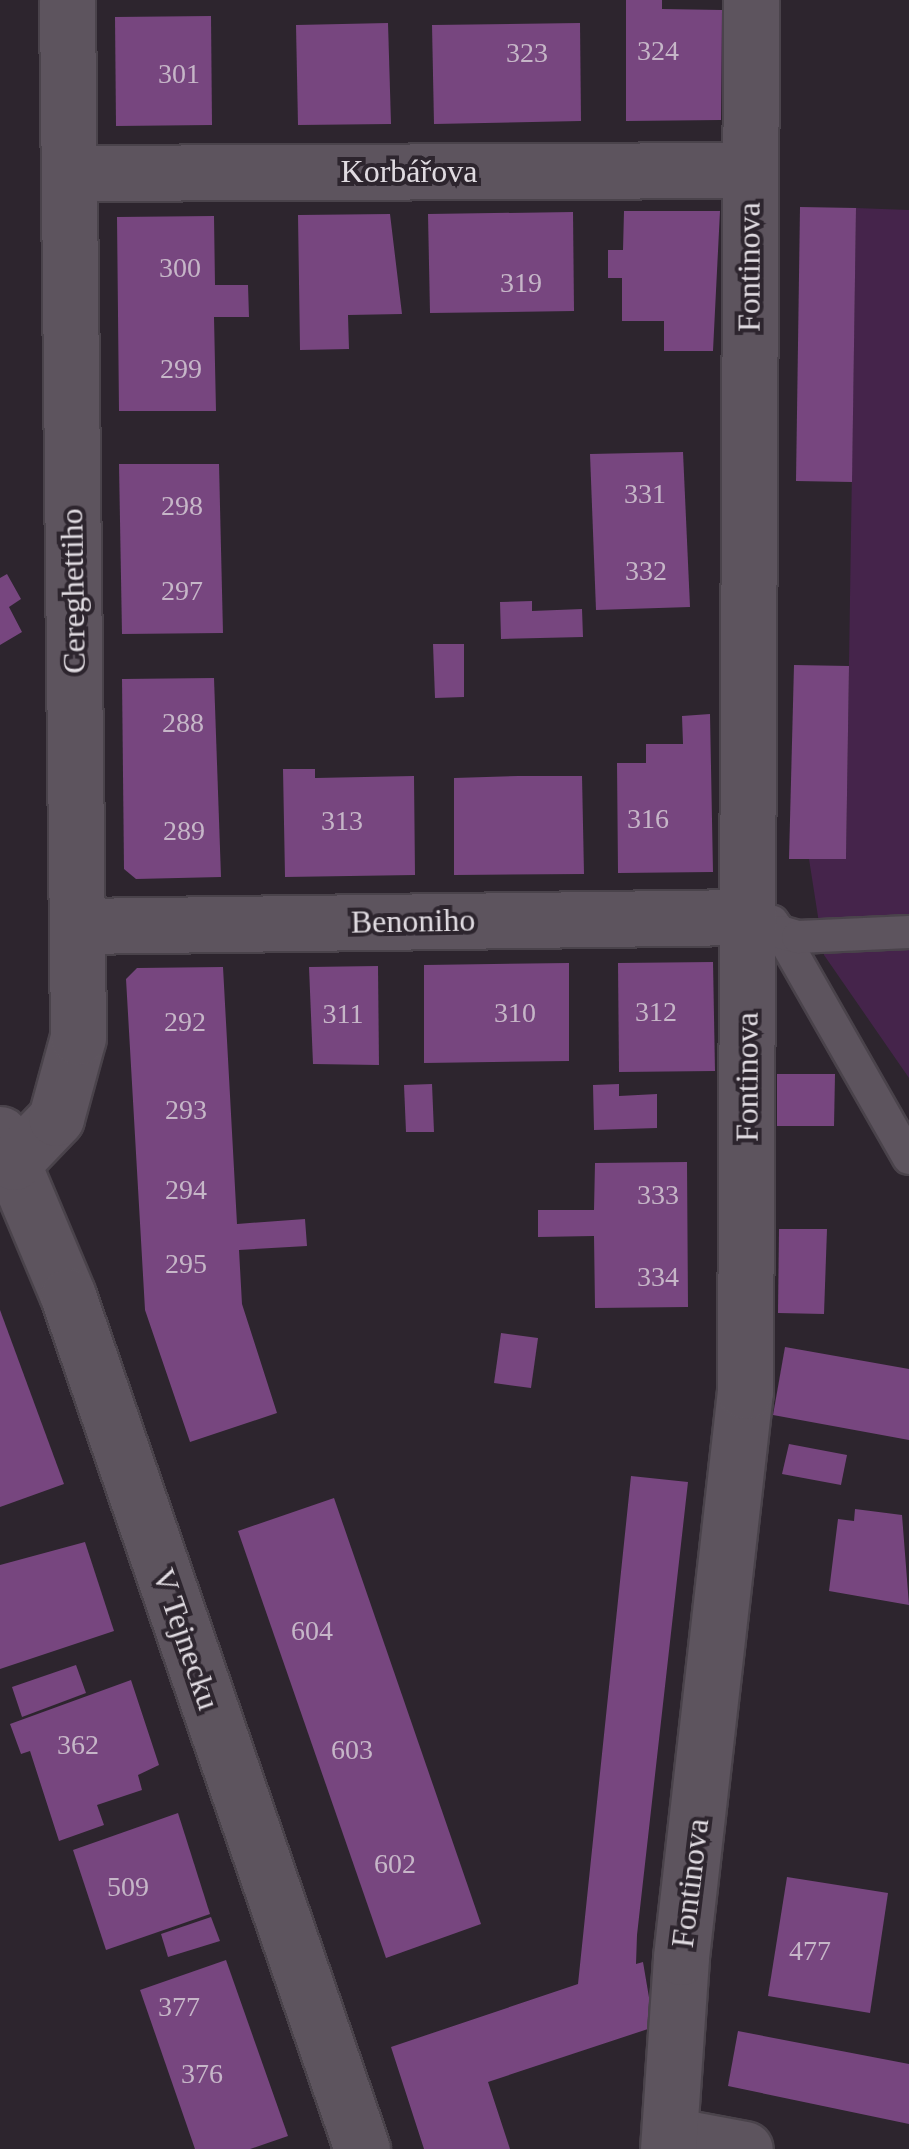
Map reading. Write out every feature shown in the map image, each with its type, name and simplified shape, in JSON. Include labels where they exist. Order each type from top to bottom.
[{"type":"street","name":"Cereghettiho","points":[[7,1148],[56,1118],[74,1071],[77,926],[67,0]]},
{"type":"street","name":"Fontinova","points":[[669,2142],[681,1956],[742,1452],[764,924],[748,170],[751,0]]},
{"type":"street","name":"Korbářova","points":[[69,174],[748,170]]},
{"type":"street","name":"Benoniho","points":[[77,926],[764,924]]},
{"type":"street","name":"V Tejnecku","points":[[7,1148],[68,1296],[362,2149]]},
{"type":"street","points":[[669,2142],[745,2149]]},
{"type":"lane","points":[[764,924],[798,937],[909,932]]},
{"type":"lane","points":[[764,924],[909,1158]]},
{"type":"shaded area","points":[[856,208],[909,210],[909,1078],[824,955],[809,859],[846,858]]},
{"type":"building","points":[[626,0],[662,0],[662,9],[722,10],[721,120],[626,121]]},
{"type":"building","points":[[211,16],[212,125],[116,126],[115,17]]},
{"type":"building","points":[[388,23],[391,124],[298,125],[296,25]]},
{"type":"building","points":[[580,23],[581,121],[434,124],[432,25]]},
{"type":"building","points":[[800,207],[856,208],[852,482],[796,481]]},
{"type":"building","points":[[624,211],[720,211],[713,351],[664,351],[664,321],[622,321],[622,278],[608,278],[608,250],[623,250]]},
{"type":"building","points":[[573,212],[574,311],[430,313],[428,214]]},
{"type":"building","points":[[390,214],[402,314],[348,315],[349,349],[300,350],[298,215]]},
{"type":"building","points":[[214,216],[215,285],[248,285],[249,317],[214,317],[216,411],[119,411],[117,217]]},
{"type":"building","points":[[683,452],[690,607],[596,610],[590,454]]},
{"type":"building","points":[[119,464],[219,464],[223,633],[122,634]]},
{"type":"building","points":[[7,574],[21,599],[9,607],[22,632],[0,645],[0,578]]},
{"type":"building","points":[[532,601],[532,611],[582,609],[583,637],[501,639],[500,602]]},
{"type":"building","points":[[433,644],[464,644],[464,697],[435,698]]},
{"type":"building","points":[[794,665],[849,666],[846,859],[789,859]]},
{"type":"building","points":[[214,678],[221,877],[136,879],[124,869],[122,679]]},
{"type":"building","points":[[710,714],[713,872],[618,873],[617,763],[646,763],[646,744],[683,744],[682,716]]},
{"type":"building","points":[[283,769],[315,769],[315,778],[414,776],[415,875],[285,877]]},
{"type":"building","points":[[582,776],[584,874],[454,875],[454,778]]},
{"type":"building","points":[[713,962],[715,1071],[619,1072],[618,963]]},
{"type":"building","points":[[569,963],[569,1061],[424,1063],[424,965]]},
{"type":"building","points":[[378,966],[379,1065],[313,1064],[309,967]]},
{"type":"building","points":[[223,967],[237,1224],[305,1219],[307,1246],[239,1250],[242,1304],[277,1413],[190,1442],[145,1310],[126,979],[137,968]]},
{"type":"building","points":[[777,1074],[835,1074],[834,1126],[777,1126]]},
{"type":"building","points":[[432,1084],[434,1132],[406,1132],[404,1085]]},
{"type":"building","points":[[619,1084],[619,1096],[657,1094],[657,1128],[594,1130],[593,1085]]},
{"type":"building","points":[[687,1162],[688,1307],[595,1308],[594,1236],[538,1237],[538,1210],[594,1210],[595,1163]]},
{"type":"building","points":[[779,1229],[827,1229],[824,1314],[778,1313]]},
{"type":"building","points":[[0,1310],[64,1484],[0,1507]]},
{"type":"building","points":[[501,1333],[538,1338],[531,1388],[494,1383]]},
{"type":"building","points":[[785,1347],[909,1369],[909,1440],[773,1415]]},
{"type":"building","points":[[789,1444],[847,1455],[841,1485],[782,1474]]},
{"type":"building","points":[[631,1476],[688,1482],[637,1935],[636,1964],[643,1962],[654,2027],[488,2082],[510,2149],[424,2149],[391,2047],[578,1984]]},
{"type":"building","points":[[334,1498],[481,1924],[386,1958],[238,1531]]},
{"type":"building","points":[[855,1509],[902,1515],[909,1605],[829,1591],[838,1519],[854,1521]]},
{"type":"building","points":[[85,1542],[114,1631],[0,1669],[0,1565]]},
{"type":"building","points":[[76,1665],[86,1693],[22,1717],[12,1687]]},
{"type":"building","points":[[131,1680],[159,1765],[138,1775],[142,1790],[97,1805],[104,1825],[59,1841],[30,1751],[21,1754],[10,1724]]},
{"type":"building","points":[[178,1813],[210,1914],[106,1950],[73,1850]]},
{"type":"building","points":[[787,1877],[888,1893],[870,2013],[768,1996]]},
{"type":"building","points":[[211,1917],[220,1941],[168,1957],[161,1934]]},
{"type":"building","points":[[226,1960],[288,2136],[250,2149],[195,2149],[140,1990]]},
{"type":"building","points":[[738,2031],[909,2064],[909,2124],[728,2086]]}]
